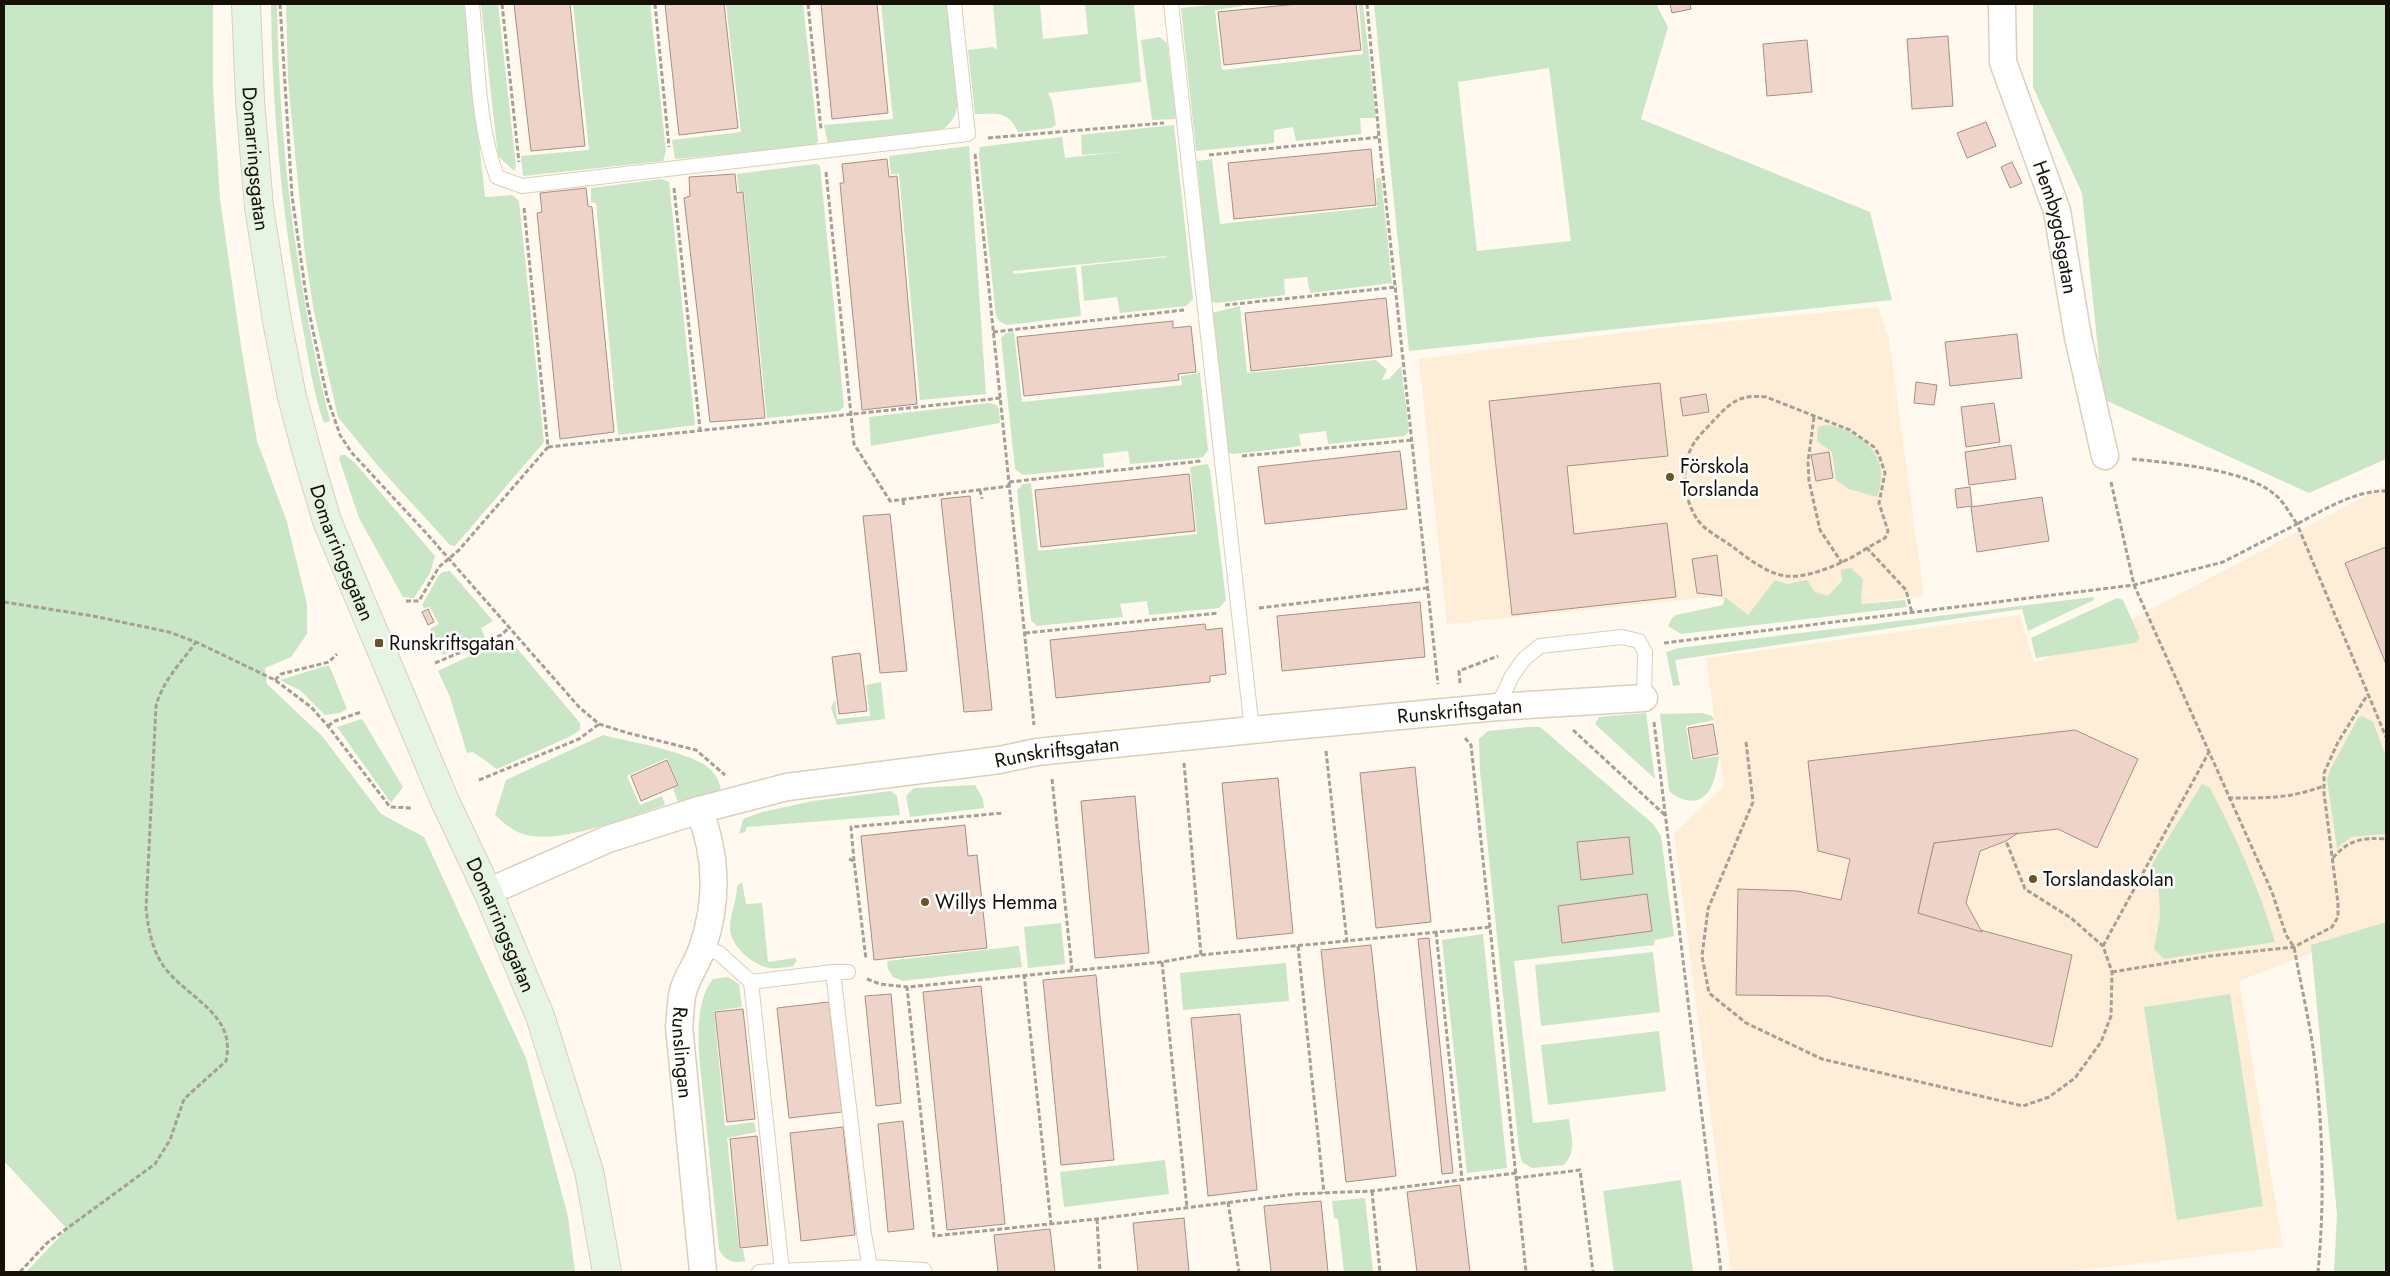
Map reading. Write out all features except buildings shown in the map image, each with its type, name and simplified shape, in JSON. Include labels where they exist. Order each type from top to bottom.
[{"type":"street","name":"Domarringsgatan","points":[[246,4],[250,100],[259,208],[277,321],[292,397],[309,460],[327,521],[444,799],[488,892],[540,1016],[589,1172],[607,1272]]},
{"type":"street","name":"Hembygdsgatan","points":[[2002,4],[2003,62],[2057,211],[2078,338],[2105,456]]},
{"type":"street","name":"Runskriftsgatan","points":[[488,892],[608,839],[699,810],[787,787],[999,760],[1043,752],[1323,723],[1545,704],[1648,707]]},
{"type":"street","name":"Runslingan","points":[[699,810],[706,828],[715,873],[710,921],[703,948],[684,988],[679,1026],[703,1272]]},
{"type":"lane","points":[[472,4],[490,158],[497,177],[522,186],[971,136],[954,4]]},
{"type":"lane","points":[[1172,4],[1252,730]]},
{"type":"lane","points":[[1497,707],[1516,670],[1531,652],[1540,646],[1622,636],[1639,641],[1644,652],[1648,707]]},
{"type":"lane","points":[[703,948],[720,953],[751,982],[782,1270]]},
{"type":"lane","points":[[751,982],[833,972],[848,972]]},
{"type":"lane","points":[[833,972],[864,1234],[870,1267]]},
{"type":"lane","points":[[759,1272],[870,1267],[924,1270],[925,1272]]},
{"type":"path","points":[[280,4],[292,196],[307,302],[327,397],[340,435],[352,453],[510,627],[579,707],[599,724],[628,734],[696,750],[733,782],[748,779],[752,796]]},
{"type":"path","points":[[502,4],[548,446]]},
{"type":"path","points":[[655,4],[700,429]]},
{"type":"path","points":[[808,4],[854,444],[890,501],[1010,486]]},
{"type":"path","points":[[1367,4],[1379,137],[1441,713],[1471,745],[1526,1272]]},
{"type":"path","points":[[1072,970],[1010,486],[971,136],[1184,121]]},
{"type":"path","points":[[1188,158],[1379,137]]},
{"type":"path","points":[[1755,395],[1766,397],[1850,430],[1874,447],[1885,473],[1879,510],[1888,524],[1888,531],[1885,538],[1867,548],[1842,562],[1802,575],[1786,576],[1771,571],[1743,555],[1697,521],[1688,501],[1684,473],[1694,443],[1732,402],[1755,395]]},
{"type":"path","points":[[406,601],[419,601],[439,567],[548,446],[1001,398]]},
{"type":"path","points":[[1814,417],[1808,462],[1809,481],[1820,530],[1842,562]]},
{"type":"path","points":[[2318,1272],[2323,1224],[2320,1134],[2313,1048],[2294,947],[2286,935],[2272,892],[2228,798],[2209,751],[2134,585],[2105,456],[2172,464],[2250,479],[2274,494],[2297,524],[2386,737]]},
{"type":"path","points":[[980,490],[982,499]]},
{"type":"path","points":[[1660,636],[1662,643],[2134,585],[2223,562],[2327,508],[2368,493],[2386,491]]},
{"type":"path","points":[[903,500],[904,507]]},
{"type":"path","points":[[1867,548],[1906,590],[1912,613]]},
{"type":"path","points":[[4,602],[159,630],[196,642],[275,680],[311,707],[328,726],[390,807],[412,808]]},
{"type":"path","points":[[435,663],[501,635],[510,627]]},
{"type":"path","points":[[20,1272],[47,1243],[155,1164],[170,1140],[184,1099],[226,1061],[228,1040],[218,1018],[168,973],[157,956],[148,929],[146,909],[156,706],[169,676],[196,642]]},
{"type":"path","points":[[1460,688],[1459,671],[1504,653]]},
{"type":"path","points":[[275,680],[281,674],[329,662],[337,654]]},
{"type":"path","points":[[2112,972],[2210,956],[2294,947],[2322,934],[2332,926],[2338,917],[2324,773],[2338,742],[2369,693]]},
{"type":"path","points":[[1545,704],[1667,816]]},
{"type":"path","points":[[1648,707],[1667,816],[1721,1272]]},
{"type":"path","points":[[328,726],[335,721],[360,712]]},
{"type":"path","points":[[1323,723],[1347,942]]},
{"type":"path","points":[[479,780],[579,739],[599,724]]},
{"type":"path","points":[[1182,739],[1201,955]]},
{"type":"path","points":[[1746,742],[1753,802],[1708,909],[1702,956],[1709,993],[1746,1023],[1822,1059],[2023,1106],[2050,1098],[2075,1078],[2101,1042],[2111,1016],[2112,972],[2103,946],[2070,918],[2025,889],[2006,841]]},
{"type":"path","points":[[2103,946],[2209,751]]},
{"type":"path","points":[[2228,798],[2280,798],[2306,793],[2324,786]]},
{"type":"path","points":[[866,960],[851,828],[1003,813]]},
{"type":"path","points":[[2332,858],[2349,842],[2376,838],[2386,839]]},
{"type":"path","points":[[849,859],[854,862]]},
{"type":"path","points":[[848,972],[880,984],[907,987],[1024,974],[1162,962],[1201,955],[1490,927]]},
{"type":"path","points":[[1436,932],[1462,1180]]},
{"type":"path","points":[[1298,946],[1324,1193]]},
{"type":"path","points":[[1162,962],[1186,1208]]},
{"type":"path","points":[[867,970],[868,979]]},
{"type":"path","points":[[1024,974],[1051,1224]]},
{"type":"path","points":[[907,987],[934,1236],[1097,1219],[1228,1202],[1372,1190],[1516,1173]]},
{"type":"path","points":[[1516,1178],[1580,1170],[1593,1272]]},
{"type":"path","points":[[1372,1190],[1380,1272]]},
{"type":"path","points":[[1228,1202],[1239,1272]]},
{"type":"path","points":[[1097,1219],[1100,1272]]},
{"type":"shaded area","name":"Förskola Torslanda","points":[[1878,307],[1889,339],[1924,596],[1725,620],[1722,596],[1447,624],[1419,359],[1653,329]]},
{"type":"shaded area","name":"Torslandaskolan","points":[[2386,485],[2386,924],[2239,981],[2283,1247],[2065,1272],[1731,1272],[1674,833],[1724,786],[1706,658],[2020,615],[2034,663],[2087,643]]},
{"type":"green space","points":[[4,4],[213,4],[213,89],[220,199],[241,346],[257,441],[287,522],[307,604],[307,634],[291,657],[265,668],[267,684],[322,736],[381,814],[424,837],[526,1058],[568,1217],[575,1272],[26,1272],[67,1229],[4,1161]]},
{"type":"green space","points":[[271,4],[277,4],[281,109],[299,266],[318,370],[330,421],[324,423],[313,385],[288,241],[273,83]]},
{"type":"green space","points":[[286,4],[464,4],[485,197],[512,195],[519,201],[544,442],[455,546],[450,545],[378,466],[338,417],[314,312],[305,255],[288,80]]},
{"type":"green space","points":[[481,4],[498,4],[516,167],[514,171],[498,156]]},
{"type":"green space","points":[[573,4],[650,4],[666,151],[663,161],[523,176],[521,156],[589,150]]},
{"type":"green space","points":[[726,4],[803,4],[818,141],[815,146],[675,159],[672,140],[741,132]]},
{"type":"green space","points":[[881,4],[947,4],[957,76],[956,112],[949,124],[939,132],[828,144],[824,125],[893,119]]},
{"type":"green space","points":[[993,4],[1040,4],[1043,39],[1088,34],[1085,4],[1134,4],[1141,82],[1048,93],[1052,101],[1056,125],[1051,128],[1018,132],[1006,117],[996,114],[975,114],[968,50],[993,47],[997,50]]},
{"type":"green space","points":[[1242,4],[1242,6],[1215,10],[1222,70],[1363,54],[1359,4],[1363,4],[1376,118],[1360,118],[1361,134],[1296,141],[1293,127],[1274,130],[1274,143],[1196,151],[1181,8]]},
{"type":"green space","points":[[1374,4],[1656,4],[1668,27],[1641,119],[1870,212],[1892,300],[1409,351]],"holes":[[[1549,68],[1571,241],[1477,251],[1458,82]]]},
{"type":"green space","points":[[2033,4],[2386,4],[2386,459],[2309,493],[2103,399],[2082,193],[2033,87]]},
{"type":"green space","points":[[1160,37],[1167,43],[1176,119],[1152,120],[1141,40]]},
{"type":"green space","points":[[1174,125],[1193,299],[1186,306],[1120,313],[1117,297],[1084,301],[1081,266],[1167,256],[1013,271],[1013,274],[1076,267],[1081,316],[1007,325],[999,321],[996,316],[979,155],[980,147],[1062,137],[1065,158],[1119,152],[1082,155],[1081,135]]},
{"type":"green space","points":[[969,146],[986,394],[920,400],[899,174],[891,174],[889,156]]},
{"type":"green space","points":[[1212,159],[1220,224],[1377,207],[1376,178],[1381,178],[1392,283],[1310,293],[1307,277],[1284,279],[1285,295],[1215,303],[1211,301],[1197,161]]},
{"type":"green space","points":[[816,164],[820,166],[844,407],[839,411],[767,418],[744,192],[739,192],[737,174]]},
{"type":"green space","points":[[662,179],[669,182],[695,425],[618,435],[596,203],[591,202],[591,188]]},
{"type":"green space","points":[[1240,306],[1247,373],[1376,360],[1387,370],[1382,380],[1389,379],[1401,366],[1409,432],[1404,436],[1328,444],[1326,431],[1299,434],[1301,446],[1233,454],[1227,452],[1212,313]]},
{"type":"green space","points":[[1014,332],[1022,402],[1182,385],[1181,376],[1200,373],[1208,450],[1203,457],[1130,464],[1128,451],[1103,454],[1104,467],[1023,475],[1015,469],[1001,338],[1006,333]]},
{"type":"green space","points":[[989,403],[996,405],[999,409],[1000,423],[871,446],[869,417]]},
{"type":"green space","points":[[1827,425],[1853,434],[1872,449],[1878,459],[1881,471],[1881,483],[1877,497],[1849,489],[1836,480],[1832,452],[1817,441],[1818,427]]},
{"type":"green space","points":[[341,455],[345,455],[355,463],[435,556],[430,573],[414,598],[403,597],[359,518],[339,458]]},
{"type":"green space","points":[[1207,464],[1210,469],[1226,600],[1219,608],[1149,615],[1147,601],[1120,604],[1123,617],[1037,626],[1031,620],[1017,490],[1023,484],[1031,483],[1038,551],[1197,534],[1190,467]]},
{"type":"green space","points":[[1851,568],[1863,579],[1862,604],[1905,600],[1907,607],[1681,634],[1668,626],[1676,615],[1723,605],[1725,597],[1748,615],[1775,580],[1787,584],[1807,580],[1815,592],[1828,596],[1842,581],[1841,570]]},
{"type":"green space","points":[[450,571],[493,621],[481,628],[485,638],[443,655],[431,638],[430,629],[439,624],[430,607],[424,608],[422,605],[439,575]]},
{"type":"green space","points":[[2093,597],[2094,600],[2028,631],[2022,609],[1675,660],[1680,685],[1673,686],[1666,652],[1679,648]]},
{"type":"green space","points":[[2117,598],[2123,600],[2140,638],[2135,643],[2036,658],[2031,638]]},
{"type":"green space","points":[[506,639],[510,640],[580,723],[580,730],[569,737],[497,769],[473,752],[467,753],[450,697],[438,671]]},
{"type":"green space","points":[[329,665],[347,709],[340,713],[325,715],[301,691],[280,680]]},
{"type":"green space","points":[[881,682],[885,719],[837,725],[831,708],[835,699],[837,719],[870,716],[866,685]]},
{"type":"green space","points":[[1646,713],[1655,779],[1595,724],[1599,717]]},
{"type":"green space","points":[[1703,713],[1712,716],[1714,720],[1686,726],[1691,760],[1719,756],[1714,779],[1707,793],[1695,801],[1686,800],[1672,794],[1669,790],[1660,714]]},
{"type":"green space","points":[[2362,716],[2373,722],[2386,757],[2386,834],[2351,837],[2337,848],[2327,780],[2330,770],[2358,718]]},
{"type":"green space","points":[[362,719],[403,787],[391,803],[337,727]]},
{"type":"green space","points":[[1540,727],[1653,824],[1661,836],[1674,936],[1655,940],[1654,945],[1514,961],[1533,1123],[1569,1119],[1572,1137],[1571,1154],[1564,1165],[1532,1168],[1522,1162],[1519,1150],[1480,771],[1479,739],[1488,731]]},
{"type":"green space","points":[[603,735],[691,758],[704,764],[712,771],[721,788],[719,791],[678,803],[673,788],[679,785],[667,758],[627,776],[640,805],[662,796],[665,805],[632,816],[592,829],[553,836],[535,836],[516,831],[495,815],[506,780]]},
{"type":"green space","points":[[2202,784],[2210,788],[2238,844],[2262,902],[2275,942],[2164,959],[2154,949],[2160,916],[2159,892],[2152,864]]},
{"type":"green space","points":[[975,785],[983,799],[984,808],[910,817],[906,796],[914,788]]},
{"type":"green space","points":[[891,791],[897,796],[900,815],[747,827],[745,832],[739,834],[743,819],[762,812],[813,801]]},
{"type":"green space","points":[[742,882],[746,904],[762,903],[768,962],[795,958],[797,960],[793,966],[769,968],[756,963],[738,948],[731,935],[730,923],[737,886]]},
{"type":"green space","points":[[2386,922],[2386,1272],[2334,1272],[2337,1214],[2311,945]]},
{"type":"green space","points":[[1061,923],[1065,964],[1028,968],[1024,927]]},
{"type":"green space","points":[[1483,934],[1507,1168],[1467,1173],[1442,940]]},
{"type":"green space","points":[[1019,946],[1022,967],[903,981],[893,977],[888,969],[887,961]]},
{"type":"green space","points":[[1653,952],[1660,1012],[1541,1026],[1535,965]]},
{"type":"green space","points":[[1286,963],[1289,1001],[1183,1010],[1180,973]]},
{"type":"green space","points":[[728,977],[739,984],[742,1007],[714,1011],[725,1126],[754,1122],[756,1132],[727,1138],[739,1249],[743,1249],[745,1261],[741,1262],[726,1258],[719,1249],[699,1055],[699,1026],[704,996],[713,979]]},
{"type":"green space","points":[[2230,994],[2263,1206],[2177,1220],[2144,1007]]},
{"type":"green space","points":[[1659,1031],[1666,1091],[1548,1105],[1541,1045]]},
{"type":"green space","points":[[1165,1160],[1169,1194],[1064,1207],[1060,1172]]},
{"type":"green space","points":[[1681,1180],[1693,1272],[1614,1272],[1603,1191]]},
{"type":"green space","points":[[1365,1198],[1373,1272],[1344,1272],[1338,1219],[1334,1218],[1332,1201]]},
{"type":"place","name":"Förskola Torslanda","points":[[1670,477]]},
{"type":"place","name":"Runskriftsgatan","points":[[379,643]]},
{"type":"place","name":"Torslandaskolan","points":[[2033,879]]},
{"type":"place","name":"Willys Hemma","points":[[925,902]]}]
